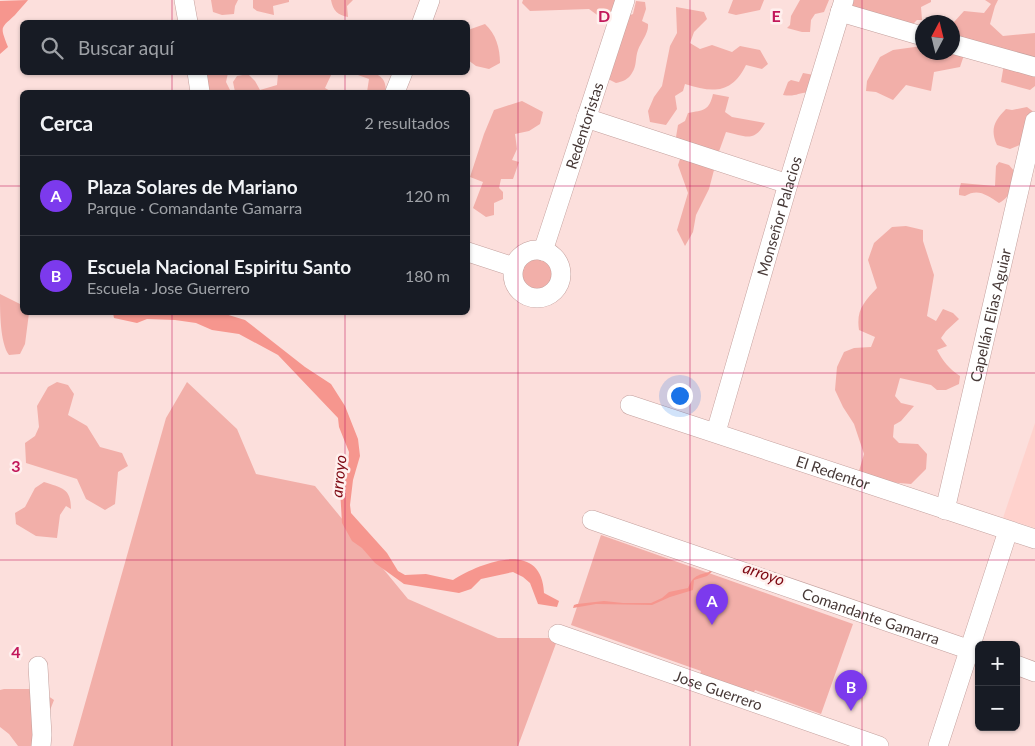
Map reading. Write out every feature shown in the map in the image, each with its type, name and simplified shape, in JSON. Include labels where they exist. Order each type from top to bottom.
[{"type":"street","points":[[184,0],[188,20]]},
{"type":"street","points":[[423,20],[430,0]]},
{"type":"street","name":"Redentoristas","points":[[543,251],[625,0]]},
{"type":"street","points":[[842,6],[915,33]]},
{"type":"street","name":"Monseñor Palacios","points":[[716,432],[842,6]]},
{"type":"street","points":[[960,46],[1035,67]]},
{"type":"street","points":[[197,75],[200,90]]},
{"type":"street","points":[[397,90],[402,75]]},
{"type":"street","points":[[586,118],[788,184]]},
{"type":"street","name":"Capellán Elias Aguiar","points":[[945,510],[1035,121]]},
{"type":"street","points":[[543,251],[555,258],[561,271],[559,285],[549,295],[535,298],[522,293],[514,281],[514,267],[529,252],[543,251]]},
{"type":"street","points":[[470,253],[514,267]]},
{"type":"street","name":"El Redentor","points":[[630,405],[1035,539]]},
{"type":"street","name":"Comandante Gamarra","points":[[592,520],[974,651]]},
{"type":"street","points":[[938,746],[974,651],[1008,531]]},
{"type":"street","name":"Jose Guerrero","points":[[558,634],[879,746]]},
{"type":"street","points":[[38,666],[41,746]]},
{"type":"street","points":[[1020,666],[1035,672]]},
{"type":"shaded area","points":[[28,0],[4,26],[3,31],[8,47],[0,54],[0,1]]},
{"type":"shaded area","points":[[211,0],[238,0],[234,14],[222,15],[213,12]]},
{"type":"shaded area","points":[[253,0],[289,0],[289,2],[273,6],[274,15],[257,11],[253,8]]},
{"type":"shaded area","points":[[331,0],[353,0],[347,6],[348,17],[336,12]]},
{"type":"shaded area","points":[[523,0],[625,0],[615,12],[600,17],[589,9],[530,11],[522,3]]},
{"type":"shaded area","points":[[733,0],[764,0],[760,10],[736,15],[728,13]]},
{"type":"shaded area","points":[[800,0],[829,0],[824,12],[815,14],[811,20],[810,32],[787,28]]},
{"type":"shaded area","points":[[850,0],[931,0],[931,2],[921,7],[922,15],[915,15],[915,22],[910,27],[850,6]]},
{"type":"shaded area","points":[[985,0],[998,0],[990,24],[1003,36],[1035,33],[1035,86],[1030,90],[1001,82],[1004,64],[960,44],[960,15],[964,11],[984,13],[991,4]]},
{"type":"shaded area","points":[[636,1],[645,2],[646,9],[642,21],[648,24],[647,31],[638,50],[635,68],[629,77],[616,83],[604,77],[622,18],[633,14]]},
{"type":"shaded area","points":[[676,7],[704,12],[707,19],[694,32],[690,43],[700,49],[712,45],[732,52],[740,46],[760,50],[768,64],[762,69],[746,65],[741,75],[728,86],[721,89],[704,89],[685,84],[683,91],[675,96],[677,109],[666,125],[650,122],[648,111],[654,97],[662,86],[670,46],[677,33]]},
{"type":"shaded area","points":[[485,24],[489,28],[495,37],[500,63],[489,69],[476,66],[470,62],[470,29]]},
{"type":"shaded area","points":[[915,47],[915,60],[960,60],[960,52],[965,52],[960,67],[934,72],[931,91],[906,85],[893,100],[876,92],[866,91],[867,81],[880,57],[893,50]]},
{"type":"shaded area","points":[[803,73],[814,75],[809,92],[783,95],[788,82],[791,80],[799,82]]},
{"type":"shaded area","points":[[193,75],[228,75],[226,82],[230,90],[197,90]]},
{"type":"shaded area","points":[[249,75],[260,90],[235,90],[233,82],[237,76]]},
{"type":"shaded area","points":[[278,75],[331,75],[325,88],[328,90],[260,90],[277,85]]},
{"type":"shaded area","points":[[358,75],[379,75],[384,81],[386,90],[367,90],[369,79]]},
{"type":"shaded area","points":[[713,94],[729,97],[725,112],[732,117],[765,123],[753,136],[726,132],[717,157],[675,143],[678,125],[685,121],[688,113],[708,107]]},
{"type":"shaded area","points":[[522,101],[543,112],[540,124],[529,131],[515,134],[517,149],[512,160],[519,162],[513,179],[501,179],[499,188],[503,192],[503,199],[494,203],[494,215],[486,217],[473,208],[483,182],[470,177],[494,110]]},
{"type":"shaded area","points":[[1027,107],[1035,113],[1025,143],[1010,149],[997,145],[994,126],[1006,109],[1012,110]]},
{"type":"shaded area","points":[[681,156],[710,163],[714,170],[709,189],[696,215],[693,232],[685,246],[677,230],[688,193],[678,165]]},
{"type":"shaded area","points":[[999,162],[1009,165],[1015,172],[1011,190],[1007,197],[999,203],[986,195],[978,193],[965,196],[959,195],[961,183],[995,186],[996,166]]},
{"type":"shaded area","points":[[906,226],[923,230],[923,241],[934,275],[927,316],[936,321],[943,309],[953,313],[959,319],[941,338],[947,346],[937,350],[953,371],[960,376],[959,384],[946,390],[937,390],[931,385],[900,378],[895,396],[901,403],[914,406],[901,421],[894,425],[893,437],[899,443],[918,444],[927,454],[926,469],[911,484],[887,482],[859,471],[864,454],[854,424],[835,390],[837,367],[844,352],[854,348],[871,347],[875,337],[859,330],[858,323],[862,307],[877,288],[868,260],[874,243],[892,227]]},
{"type":"shaded area","points":[[537,259],[548,263],[552,274],[548,285],[537,289],[526,285],[522,274],[526,263]]},
{"type":"shaded area","points":[[0,294],[20,304],[20,315],[29,315],[25,344],[20,354],[9,355],[6,350],[0,309]]},
{"type":"shaded area","points":[[113,315],[229,315],[245,320],[305,367],[331,384],[345,406],[358,439],[360,456],[353,480],[351,513],[387,553],[398,571],[405,575],[426,574],[453,580],[465,573],[494,562],[522,560],[533,566],[541,576],[544,593],[559,601],[557,607],[538,604],[530,583],[513,572],[481,579],[471,589],[459,593],[404,584],[375,563],[362,548],[352,541],[342,523],[340,489],[348,466],[349,452],[339,427],[338,418],[278,355],[239,334],[212,330],[196,323],[147,319],[137,323],[114,318]]},
{"type":"shaded area","points":[[57,382],[68,385],[74,394],[68,415],[87,426],[100,447],[122,453],[128,466],[118,472],[115,504],[105,510],[86,499],[77,479],[26,463],[25,443],[35,436],[39,427],[37,406],[48,387]]},
{"type":"shaded area","points":[[187,382],[237,429],[256,474],[315,486],[408,599],[498,638],[558,638],[518,746],[73,746],[166,418]]},
{"type":"shaded area","points":[[1035,423],[1035,528],[1003,518]]},
{"type":"shaded area","points":[[44,482],[64,490],[71,502],[71,509],[66,506],[60,515],[57,538],[36,536],[16,524],[15,513],[25,507],[35,488]]},
{"type":"shaded area","points":[[601,535],[853,624],[821,714],[755,690],[751,699],[698,679],[701,671],[571,625]]},
{"type":"shaded area","points":[[712,567],[715,569],[707,576],[694,580],[693,590],[652,605],[596,604],[573,608],[577,604],[604,601],[651,603],[669,592],[688,588],[694,578],[709,572]]},
{"type":"shaded area","points":[[38,689],[54,700],[36,746],[18,746],[9,734],[0,727],[0,690]]},
{"type":"place","name":"Plaza Solares de Mariano","points":[[712,625]]},
{"type":"place","name":"Escuela Nacional Espiritu Santo","points":[[851,711]]},
{"type":"water label","name":"arroyo","points":[[338,476]]},
{"type":"water label","name":"arroyo","points":[[764,573]]}]
